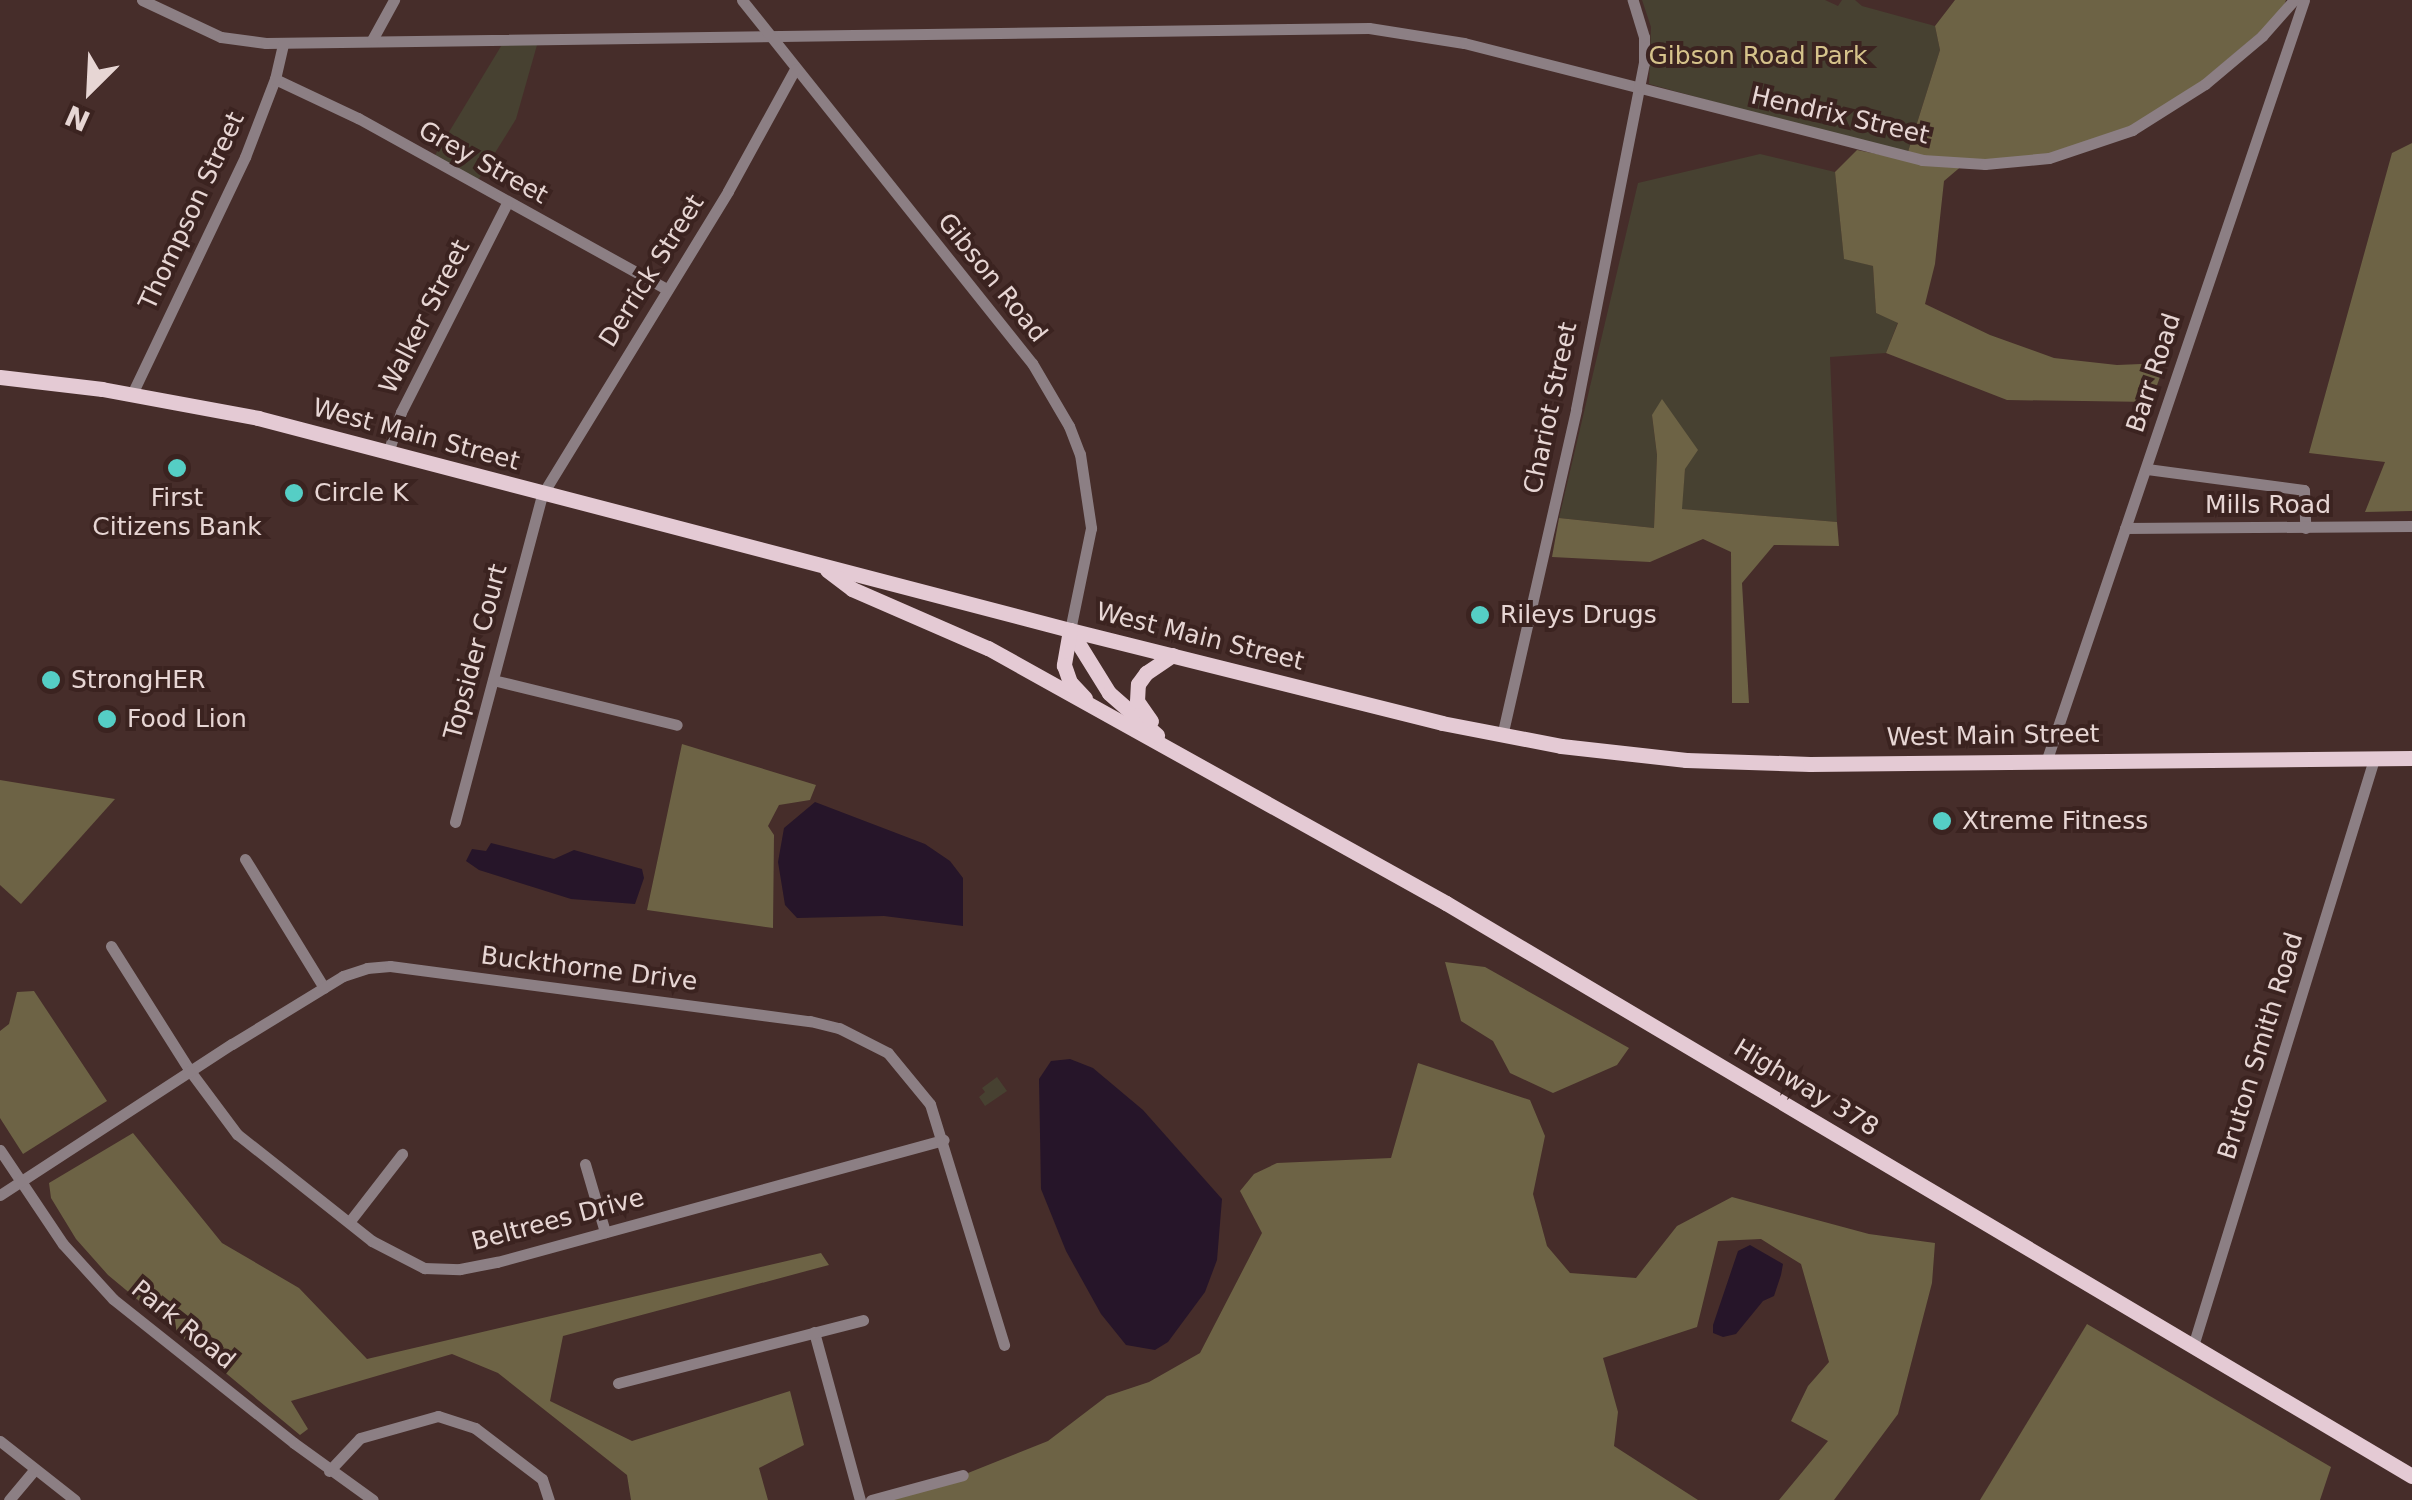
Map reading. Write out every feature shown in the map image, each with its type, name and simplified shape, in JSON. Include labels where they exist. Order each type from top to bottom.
[{"type":"main road","name":"West Main Street","points":[[0,377],[132,394],[258,418],[1070,630],[1502,736],[1686,760],[1810,764],[2412,758]]},
{"type":"main road","points":[[824,567],[852,589],[974,641],[1172,748]]},
{"type":"main road","points":[[1070,630],[1064,657],[1066,675],[1098,710]]},
{"type":"main road","points":[[1070,630],[1109,694],[1172,748]]},
{"type":"main road","points":[[1172,748],[1143,710],[1136,690],[1146,672],[1173,655]]},
{"type":"main road","name":"Highway 378","points":[[1172,748],[1446,903],[2412,1476]]},
{"type":"street","points":[[372,40],[394,0]]},
{"type":"street","name":"Gibson Road","points":[[742,0],[1032,364],[1069,426],[1080,454],[1091,528],[1070,630]]},
{"type":"street","name":"Chariot Street","points":[[1502,736],[1576,408],[1639,88],[1644,37],[1633,0]]},
{"type":"street","name":"Hendrix Street","points":[[151,2],[222,37],[283,43],[1369,28],[1443,38],[1922,160],[1985,164],[2033,160],[2112,139],[2170,108],[2238,58],[2294,0]]},
{"type":"street","name":"Barr Road","points":[[2047,760],[2304,0]]},
{"type":"street","name":"Thompson Street","points":[[132,394],[245,158],[275,79],[283,43]]},
{"type":"street","name":"Derrick Street","points":[[542,494],[743,166],[795,68]]},
{"type":"street","name":"Grey Street","points":[[275,79],[358,118],[667,289]]},
{"type":"street","name":"Walker Street","points":[[388,453],[401,412],[508,203]]},
{"type":"street","points":[[2147,469],[2304,490],[2305,528]]},
{"type":"street","name":"Topsider Court","points":[[455,822],[542,494]]},
{"type":"street","name":"Mills Road","points":[[2125,528],[2412,526]]},
{"type":"street","points":[[493,680],[676,725]]},
{"type":"street","name":"Bruton Smith Road","points":[[2193,1346],[2374,759]]},
{"type":"street","points":[[244,859],[324,988]]},
{"type":"street","name":"Beltrees Drive","points":[[110,946],[190,1072],[237,1134],[390,1252],[424,1268],[443,1270],[497,1262],[944,1140]]},
{"type":"street","name":"Buckthorne Drive","points":[[0,1195],[354,971],[390,966],[810,1021],[839,1028],[888,1054],[921,1090],[944,1140],[1004,1345]]},
{"type":"street","name":"Park Road","points":[[0,1150],[63,1244],[113,1299],[329,1471],[373,1500]]},
{"type":"street","points":[[350,1221],[402,1154]]},
{"type":"street","points":[[585,1164],[604,1232]]},
{"type":"street","points":[[618,1383],[863,1320]]},
{"type":"street","points":[[814,1332],[860,1500]]},
{"type":"street","points":[[329,1471],[360,1438],[438,1416],[475,1428],[542,1479],[549,1500]]},
{"type":"street","points":[[0,1441],[75,1500]]},
{"type":"street","points":[[8,1500],[35,1469]]},
{"type":"street","points":[[870,1500],[963,1475]]},
{"type":"green space","name":"Gibson Road Park","points":[[1642,0],[1825,0],[1838,6],[1842,0],[1855,0],[1862,6],[1935,26],[1940,50],[1907,155],[1649,84],[1651,27]]},
{"type":"green space","points":[[506,38],[539,38],[516,119],[475,185],[432,160]]},
{"type":"green space","points":[[1760,154],[1835,172],[1844,258],[1873,266],[1876,313],[1898,322],[1886,353],[1830,357],[1837,522],[1681,509],[1685,469],[1652,415],[1657,455],[1654,528],[1559,518],[1638,183]]},
{"type":"green space","points":[[997,1077],[1007,1091],[985,1106],[979,1097],[985,1092],[982,1088]]},
{"type":"shaded area","points":[[1955,0],[2286,0],[2281,14],[2170,108],[2082,150],[1964,164],[1944,181],[1935,264],[1925,304],[1990,335],[2054,358],[2117,365],[2165,363],[2151,402],[2007,400],[1886,353],[1898,323],[1876,313],[1873,266],[1844,259],[1835,172],[1857,150],[1922,163],[1907,155],[1940,50],[1935,26]]},
{"type":"shaded area","points":[[2412,143],[2412,511],[2365,512],[2385,462],[2309,453],[2392,153]]},
{"type":"shaded area","points":[[1662,399],[1698,450],[1685,469],[1682,509],[1837,522],[1839,546],[1774,545],[1742,583],[1749,703],[1732,703],[1731,552],[1703,539],[1650,562],[1552,557],[1559,518],[1654,528],[1657,455],[1652,415]]},
{"type":"shaded area","points":[[682,744],[816,785],[810,800],[779,805],[768,826],[774,835],[773,928],[647,910]]},
{"type":"shaded area","points":[[0,780],[115,799],[21,904],[0,885]]},
{"type":"shaded area","points":[[815,802],[925,844],[950,861],[963,878],[963,926],[884,916],[797,918],[785,905],[778,862],[784,828]]},
{"type":"shaded area","points":[[491,843],[554,859],[574,850],[642,869],[644,878],[635,904],[571,899],[479,870],[466,861],[472,849],[486,851]]},
{"type":"shaded area","points":[[1445,962],[1485,967],[1629,1048],[1617,1065],[1553,1093],[1510,1073],[1493,1041],[1461,1021]]},
{"type":"shaded area","points":[[34,991],[107,1101],[23,1154],[0,1118],[0,1031],[9,1024],[17,992]]},
{"type":"shaded area","points":[[1070,1059],[1093,1068],[1143,1110],[1222,1199],[1217,1260],[1205,1292],[1168,1342],[1155,1350],[1126,1345],[1101,1314],[1066,1251],[1041,1189],[1039,1079],[1051,1061]]},
{"type":"shaded area","points":[[1418,1063],[1530,1100],[1545,1136],[1533,1194],[1547,1246],[1570,1273],[1636,1278],[1677,1226],[1732,1197],[1869,1234],[1935,1243],[1932,1283],[1898,1414],[1834,1500],[1779,1500],[1828,1441],[1791,1421],[1808,1386],[1829,1362],[1801,1264],[1761,1239],[1718,1241],[1697,1327],[1603,1358],[1618,1412],[1614,1446],[1698,1500],[871,1500],[963,1475],[1048,1441],[1107,1396],[1149,1382],[1200,1353],[1262,1233],[1240,1191],[1254,1174],[1277,1163],[1391,1158]]},
{"type":"shaded area","points":[[133,1133],[222,1243],[299,1288],[367,1359],[821,1253],[829,1265],[563,1336],[550,1401],[632,1441],[790,1391],[804,1445],[759,1468],[768,1500],[631,1500],[627,1475],[498,1373],[452,1354],[291,1401],[308,1429],[300,1435],[108,1275],[76,1239],[51,1198],[49,1183]]},
{"type":"shaded area","points":[[1750,1245],[1783,1264],[1781,1275],[1774,1296],[1763,1301],[1736,1334],[1723,1337],[1713,1333],[1713,1325],[1738,1251]]},
{"type":"shaded area","points":[[2087,1324],[2331,1467],[2320,1500],[1980,1500]]},
{"type":"place","name":"First Citizens Bank","points":[[177,468]]},
{"type":"place","name":"Circle K","points":[[294,493]]},
{"type":"place","name":"Rileys Drugs","points":[[1480,615]]},
{"type":"place","name":"StrongHER","points":[[51,680]]},
{"type":"place","name":"Food Lion","points":[[107,719]]},
{"type":"place","name":"Xtreme Fitness","points":[[1942,821]]}]
